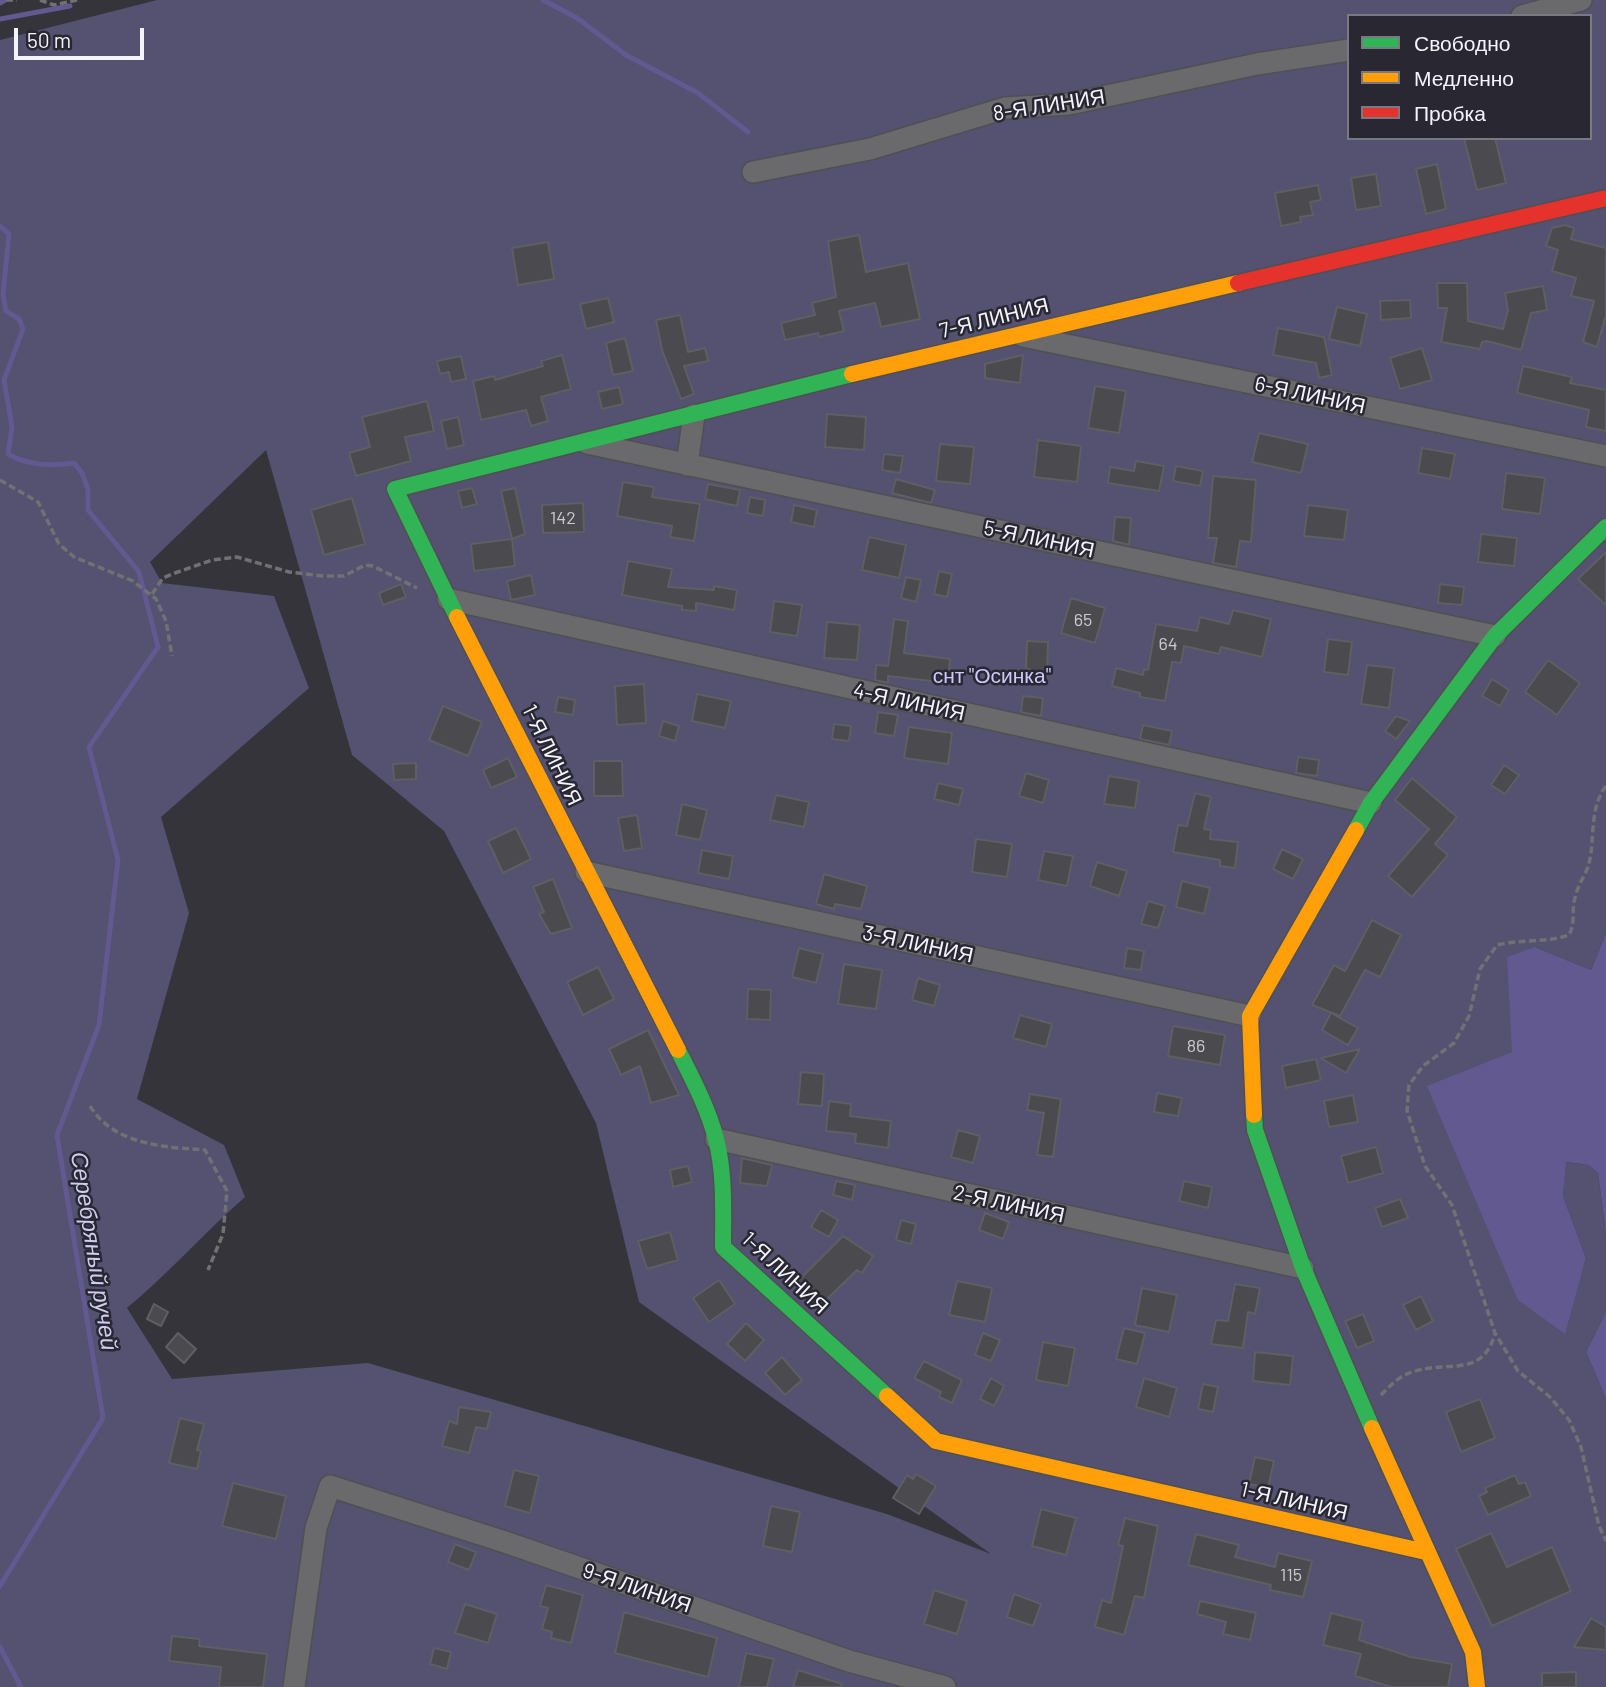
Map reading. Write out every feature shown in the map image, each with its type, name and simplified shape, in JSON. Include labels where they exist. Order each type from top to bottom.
[{"type":"street","points":[[1529,14],[1581,0]]},
{"type":"street","name":"8-Я ЛИНИЯ","points":[[753,172],[870,149],[1005,108],[1069,104],[1257,64],[1347,50]]},
{"type":"street","name":"7-Я ЛИНИЯ","points":[[395,489],[1014,334],[1606,198]]},
{"type":"street","name":"6-Я ЛИНИЯ","points":[[1014,334],[1606,456]]},
{"type":"street","points":[[687,465],[694,415]]},
{"type":"street","name":"5-Я ЛИНИЯ","points":[[582,443],[1495,636]]},
{"type":"street","name":"1-Я ЛИНИЯ","points":[[395,489],[697,1088],[716,1139],[723,1185],[723,1247],[936,1441],[1426,1552]]},
{"type":"street","points":[[1477,1687],[1473,1652],[1426,1552],[1303,1268],[1255,1130],[1250,1016],[1371,803],[1495,636],[1606,527]]},
{"type":"street","name":"4-Я ЛИНИЯ","points":[[446,594],[1371,803]]},
{"type":"street","name":"3-Я ЛИНИЯ","points":[[586,872],[1250,1016]]},
{"type":"street","name":"2-Я ЛИНИЯ","points":[[716,1139],[1303,1268]]},
{"type":"street","name":"9-Я ЛИНИЯ","points":[[294,1687],[316,1528],[330,1486],[505,1542],[849,1661],[945,1687]]},
{"type":"path","points":[[6,0],[18,0]]},
{"type":"path","points":[[40,0],[54,5],[77,0]]},
{"type":"path","points":[[0,480],[38,502],[60,544],[74,557],[102,566],[152,594],[166,621],[172,656]]},
{"type":"path","points":[[152,594],[163,578],[212,560],[237,557],[289,572],[323,576],[344,576],[365,565],[373,566],[418,588],[446,594]]},
{"type":"path","points":[[1606,786],[1601,792],[1591,829],[1589,864],[1574,899],[1575,923],[1569,935],[1554,940],[1514,941],[1496,946],[1473,988],[1469,1016],[1454,1043],[1423,1066],[1409,1085],[1406,1104],[1412,1135],[1425,1166],[1452,1205],[1495,1333],[1518,1371],[1550,1397],[1569,1420],[1581,1447],[1598,1526],[1606,1541]]},
{"type":"path","points":[[90,1106],[96,1116],[130,1140],[205,1150],[227,1191],[223,1234],[208,1270]]},
{"type":"path","points":[[1365,1411],[1398,1378],[1414,1371],[1476,1363],[1491,1349],[1495,1333]]},
{"type":"green space","name":"снт \"Осинка\"","points":[[157,0],[1606,0],[1606,933],[1591,970],[1535,947],[1564,1333],[1586,1258],[1563,1196],[1565,1162],[1588,1165],[1598,1173],[1606,1235],[1606,1312],[1586,1352],[1606,1399],[1606,1687],[0,1687],[0,40]],"holes":[[[266,450],[352,755],[444,831],[596,1123],[639,1302],[991,1554],[887,1514],[368,1363],[172,1379],[127,1308],[245,1197],[224,1145],[137,1099],[189,913],[161,817],[309,688],[274,596],[162,583],[150,562]]]},
{"type":"shaded area","points":[[1606,933],[1606,1235],[1598,1173],[1588,1165],[1566,1162],[1563,1196],[1586,1258],[1565,1334],[1518,1300],[1427,1086],[1512,1052],[1507,957],[1535,947],[1591,970]]},
{"type":"shaded area","points":[[1606,1312],[1606,1399],[1586,1352]]},
{"type":"building","points":[[1464,140],[1495,140],[1506,183],[1477,190]]},
{"type":"building","points":[[1437,164],[1446,209],[1426,214],[1416,169]]},
{"type":"building","points":[[1376,174],[1381,206],[1356,210],[1351,178]]},
{"type":"building","points":[[1318,185],[1321,200],[1310,202],[1313,215],[1300,217],[1301,222],[1281,226],[1275,193]]},
{"type":"building","points":[[1565,225],[1574,228],[1571,239],[1606,248],[1606,314],[1597,347],[1583,342],[1594,301],[1571,296],[1576,278],[1552,271],[1558,250],[1546,246],[1552,228]]},
{"type":"building","points":[[859,235],[866,272],[908,263],[920,319],[881,327],[875,303],[839,311],[844,331],[819,337],[818,333],[785,340],[781,323],[815,315],[812,303],[836,297],[828,241]]},
{"type":"building","points":[[548,242],[554,279],[518,285],[512,248]]},
{"type":"building","points":[[1437,283],[1467,283],[1468,321],[1503,329],[1508,310],[1505,293],[1543,286],[1547,310],[1531,313],[1521,350],[1487,341],[1482,342],[1480,349],[1441,342],[1447,308],[1438,308]]},
{"type":"building","points":[[608,298],[614,322],[586,329],[580,304]]},
{"type":"building","points":[[1410,300],[1411,318],[1381,320],[1380,301]]},
{"type":"building","points":[[1337,307],[1367,314],[1360,346],[1329,339]]},
{"type":"building","points":[[680,315],[688,352],[705,348],[708,361],[684,366],[694,394],[681,399],[662,350],[656,320]]},
{"type":"building","points":[[1278,328],[1324,337],[1332,375],[1319,378],[1316,363],[1273,355]]},
{"type":"building","points":[[625,338],[633,371],[613,375],[606,343]]},
{"type":"building","points":[[1422,348],[1432,380],[1400,389],[1390,358]]},
{"type":"building","points":[[562,355],[571,389],[541,397],[548,421],[531,426],[526,410],[481,420],[473,381],[494,376],[495,380],[543,366],[541,361]]},
{"type":"building","points":[[1023,355],[1020,383],[985,378],[985,364]]},
{"type":"building","points":[[461,356],[466,379],[451,382],[449,372],[440,374],[437,361]]},
{"type":"building","points":[[1523,366],[1572,377],[1570,383],[1606,390],[1606,431],[1586,427],[1589,410],[1517,393]]},
{"type":"building","points":[[1095,386],[1126,391],[1119,433],[1088,428]]},
{"type":"building","points":[[619,387],[623,404],[602,409],[598,392]]},
{"type":"building","points":[[427,401],[434,431],[405,437],[411,461],[356,476],[349,453],[370,447],[362,417]]},
{"type":"building","points":[[827,414],[866,417],[864,450],[825,447]]},
{"type":"building","points":[[458,417],[464,445],[447,449],[441,421]]},
{"type":"building","points":[[1259,433],[1308,444],[1301,473],[1252,462]]},
{"type":"building","points":[[1038,440],[1081,446],[1077,482],[1034,477]]},
{"type":"building","points":[[940,444],[974,447],[970,484],[936,481]]},
{"type":"building","points":[[1422,448],[1455,454],[1450,479],[1418,473]]},
{"type":"building","points":[[884,454],[903,456],[900,473],[882,470]]},
{"type":"building","points":[[1136,461],[1164,466],[1159,491],[1108,483],[1110,467],[1134,471]]},
{"type":"building","points":[[1176,466],[1203,471],[1200,486],[1173,481]]},
{"type":"building","points":[[1506,473],[1545,478],[1540,514],[1502,509]]},
{"type":"building","points":[[1213,476],[1256,480],[1251,542],[1240,541],[1236,567],[1213,563],[1217,538],[1208,538]]},
{"type":"building","points":[[896,479],[935,490],[931,503],[892,493]]},
{"type":"building","points":[[623,482],[654,487],[652,497],[700,504],[694,541],[670,537],[672,526],[617,516]]},
{"type":"building","points":[[708,484],[740,490],[737,506],[705,499]]},
{"type":"building","points":[[472,488],[477,504],[462,508],[458,491]]},
{"type":"building","points":[[515,488],[525,534],[512,539],[501,491]]},
{"type":"building","points":[[750,497],[765,500],[763,516],[747,513]]},
{"type":"building","points":[[352,498],[365,544],[324,555],[311,510]]},
{"type":"building","points":[[583,503],[584,532],[543,533],[542,505]]},
{"type":"building","points":[[794,505],[817,510],[814,527],[791,522]]},
{"type":"building","points":[[1308,505],[1348,510],[1344,540],[1304,536]]},
{"type":"building","points":[[1115,517],[1131,518],[1129,545],[1113,541]]},
{"type":"building","points":[[1481,534],[1517,538],[1514,566],[1478,562]]},
{"type":"building","points":[[869,537],[906,545],[899,578],[862,570]]},
{"type":"building","points":[[512,539],[515,566],[474,571],[471,544]]},
{"type":"building","points":[[1606,552],[1606,605],[1578,579]]},
{"type":"building","points":[[628,561],[672,569],[668,587],[714,590],[714,586],[737,590],[734,610],[696,603],[696,611],[682,610],[682,606],[622,595]]},
{"type":"building","points":[[939,571],[952,574],[947,597],[934,594]]},
{"type":"building","points":[[531,575],[535,595],[511,600],[507,581]]},
{"type":"building","points":[[906,577],[921,580],[916,602],[901,598]]},
{"type":"building","points":[[401,584],[406,597],[383,605],[379,593]]},
{"type":"building","points":[[1440,584],[1464,587],[1462,605],[1438,603]]},
{"type":"building","points":[[1071,598],[1105,608],[1095,643],[1061,633]]},
{"type":"building","points":[[774,601],[802,605],[797,636],[770,632]]},
{"type":"building","points":[[1233,610],[1271,619],[1262,657],[1221,647],[1219,654],[1184,646],[1181,663],[1172,662],[1165,701],[1140,697],[1140,693],[1112,686],[1116,668],[1143,675],[1144,669],[1148,670],[1156,624],[1197,631],[1200,617],[1229,624]]},
{"type":"building","points":[[894,619],[908,621],[904,653],[950,659],[948,683],[888,676],[888,683],[875,680],[876,665],[888,666]]},
{"type":"building","points":[[827,622],[860,625],[857,660],[824,658]]},
{"type":"building","points":[[1328,639],[1352,642],[1348,675],[1324,672]]},
{"type":"building","points":[[1027,641],[1048,642],[1047,677],[1026,668]]},
{"type":"building","points":[[1548,660],[1580,683],[1557,715],[1525,692]]},
{"type":"building","points":[[1367,665],[1394,668],[1389,708],[1361,704]]},
{"type":"building","points":[[1492,679],[1509,690],[1500,706],[1482,696]]},
{"type":"building","points":[[644,684],[646,723],[617,725],[615,686]]},
{"type":"building","points":[[697,694],[731,701],[725,728],[692,721]]},
{"type":"building","points":[[1023,696],[1043,698],[1041,716],[1021,712]]},
{"type":"building","points":[[558,697],[575,700],[573,715],[555,712]]},
{"type":"building","points":[[443,706],[482,722],[468,756],[429,740]]},
{"type":"building","points":[[878,712],[898,715],[894,736],[875,733]]},
{"type":"building","points":[[1396,716],[1410,721],[1396,739],[1385,731]]},
{"type":"building","points":[[663,721],[679,726],[675,741],[659,736]]},
{"type":"building","points":[[834,724],[851,726],[849,741],[832,739]]},
{"type":"building","points":[[1143,725],[1172,731],[1169,745],[1140,739]]},
{"type":"building","points":[[909,727],[952,733],[948,764],[904,758]]},
{"type":"building","points":[[1298,757],[1319,760],[1317,776],[1296,773]]},
{"type":"building","points":[[508,758],[517,777],[491,788],[483,770]]},
{"type":"building","points":[[594,761],[622,761],[623,796],[594,796]]},
{"type":"building","points":[[416,763],[416,779],[394,780],[393,764]]},
{"type":"building","points":[[1504,765],[1519,775],[1505,794],[1491,785]]},
{"type":"building","points":[[1026,773],[1049,780],[1043,803],[1019,796]]},
{"type":"building","points":[[1109,776],[1139,781],[1135,808],[1104,804]]},
{"type":"building","points":[[1412,778],[1457,817],[1435,844],[1448,855],[1412,897],[1388,876],[1429,829],[1395,800]]},
{"type":"building","points":[[938,783],[963,789],[959,805],[934,799]]},
{"type":"building","points":[[1195,793],[1211,797],[1204,829],[1211,830],[1210,839],[1238,842],[1235,868],[1220,866],[1220,860],[1173,852],[1178,825],[1187,826]]},
{"type":"building","points":[[776,795],[809,802],[804,827],[770,820]]},
{"type":"building","points":[[682,804],[707,810],[700,840],[676,835]]},
{"type":"building","points":[[637,815],[642,848],[624,851],[618,818]]},
{"type":"building","points":[[516,828],[531,859],[503,873],[488,841]]},
{"type":"building","points":[[976,839],[1012,844],[1007,877],[972,872]]},
{"type":"building","points":[[1282,849],[1303,859],[1293,879],[1273,869]]},
{"type":"building","points":[[702,850],[733,856],[729,879],[698,873]]},
{"type":"building","points":[[1044,851],[1073,856],[1067,886],[1038,880]]},
{"type":"building","points":[[1097,862],[1127,871],[1119,896],[1090,886]]},
{"type":"building","points":[[824,874],[867,886],[861,909],[835,904],[834,909],[816,904]]},
{"type":"building","points":[[553,879],[572,928],[551,934],[539,914],[544,912],[533,887]]},
{"type":"building","points":[[1182,881],[1210,888],[1204,914],[1176,907]]},
{"type":"building","points":[[1148,901],[1165,906],[1158,928],[1141,924]]},
{"type":"building","points":[[1372,920],[1401,935],[1380,977],[1365,970],[1340,1016],[1312,1005],[1334,965],[1345,971]]},
{"type":"building","points":[[799,948],[823,954],[816,983],[792,977]]},
{"type":"building","points":[[1127,948],[1144,951],[1141,970],[1124,968]]},
{"type":"building","points":[[844,964],[882,970],[876,1009],[838,1004]]},
{"type":"building","points":[[598,967],[614,999],[583,1015],[567,982]]},
{"type":"building","points":[[918,978],[940,985],[934,1006],[912,1000]]},
{"type":"building","points":[[748,989],[771,990],[770,1020],[747,1019]]},
{"type":"building","points":[[1331,1013],[1358,1028],[1348,1045],[1322,1030]]},
{"type":"building","points":[[1020,1015],[1052,1024],[1046,1047],[1013,1038]]},
{"type":"building","points":[[1173,1026],[1225,1035],[1220,1065],[1168,1056]]},
{"type":"building","points":[[648,1030],[679,1095],[651,1103],[640,1066],[621,1075],[609,1049]]},
{"type":"building","points":[[1360,1049],[1346,1073],[1321,1058]]},
{"type":"building","points":[[1316,1059],[1321,1080],[1286,1088],[1282,1066]]},
{"type":"building","points":[[801,1072],[824,1074],[822,1106],[798,1104]]},
{"type":"building","points":[[1157,1093],[1182,1098],[1178,1116],[1154,1112]]},
{"type":"building","points":[[1030,1094],[1061,1099],[1053,1157],[1037,1155],[1044,1113],[1027,1110]]},
{"type":"building","points":[[1353,1095],[1358,1122],[1329,1127],[1324,1101]]},
{"type":"building","points":[[829,1101],[851,1104],[850,1116],[891,1121],[888,1148],[855,1143],[856,1134],[826,1131]]},
{"type":"building","points":[[958,1130],[980,1136],[973,1163],[951,1157]]},
{"type":"building","points":[[1376,1147],[1383,1173],[1348,1183],[1341,1156]]},
{"type":"building","points":[[742,1158],[772,1165],[767,1186],[740,1183]]},
{"type":"building","points":[[688,1166],[692,1182],[673,1187],[670,1170]]},
{"type":"building","points":[[836,1181],[855,1185],[852,1200],[833,1195]]},
{"type":"building","points":[[1184,1181],[1212,1187],[1208,1208],[1179,1201]]},
{"type":"building","points":[[1400,1199],[1408,1218],[1382,1227],[1375,1208]]},
{"type":"building","points":[[821,1210],[838,1220],[829,1237],[811,1227]]},
{"type":"building","points":[[985,1213],[1009,1222],[1003,1239],[979,1230]]},
{"type":"building","points":[[901,1220],[916,1224],[911,1244],[896,1240]]},
{"type":"building","points":[[670,1232],[678,1260],[647,1269],[638,1241]]},
{"type":"building","points":[[843,1236],[873,1256],[862,1273],[857,1270],[822,1304],[798,1281]]},
{"type":"building","points":[[719,1280],[735,1304],[709,1322],[693,1298]]},
{"type":"building","points":[[957,1281],[992,1288],[985,1322],[949,1315]]},
{"type":"building","points":[[1235,1284],[1260,1288],[1255,1314],[1248,1312],[1243,1348],[1211,1344],[1216,1320],[1228,1321]]},
{"type":"building","points":[[1142,1288],[1177,1295],[1169,1332],[1135,1325]]},
{"type":"building","points":[[1421,1296],[1433,1321],[1416,1330],[1403,1305]]},
{"type":"building","points":[[154,1304],[168,1312],[161,1326],[147,1319]]},
{"type":"building","points":[[1363,1314],[1374,1341],[1357,1348],[1345,1321]]},
{"type":"building","points":[[746,1323],[764,1340],[745,1361],[727,1344]]},
{"type":"building","points":[[1124,1328],[1145,1333],[1137,1364],[1116,1359]]},
{"type":"building","points":[[178,1333],[196,1349],[184,1363],[166,1347]]},
{"type":"building","points":[[983,1333],[1000,1340],[991,1361],[975,1355]]},
{"type":"building","points":[[1043,1342],[1075,1348],[1068,1386],[1036,1380]]},
{"type":"building","points":[[1255,1352],[1293,1356],[1290,1385],[1253,1381]]},
{"type":"building","points":[[782,1357],[802,1380],[785,1395],[765,1373]]},
{"type":"building","points":[[924,1361],[962,1380],[952,1403],[939,1397],[941,1392],[914,1378]]},
{"type":"building","points":[[991,1378],[1004,1386],[994,1406],[980,1399]]},
{"type":"building","points":[[1144,1378],[1177,1388],[1169,1417],[1136,1407]]},
{"type":"building","points":[[1203,1384],[1218,1387],[1213,1412],[1198,1409]]},
{"type":"building","points":[[1480,1399],[1495,1438],[1461,1452],[1446,1412]]},
{"type":"building","points":[[459,1407],[491,1412],[487,1429],[476,1427],[469,1453],[442,1446],[449,1421],[457,1424]]},
{"type":"building","points":[[180,1418],[204,1424],[197,1450],[201,1451],[197,1469],[169,1463]]},
{"type":"building","points":[[1255,1457],[1274,1461],[1268,1488],[1249,1484]]},
{"type":"building","points":[[514,1470],[539,1476],[530,1513],[505,1506]]},
{"type":"building","points":[[916,1474],[936,1486],[919,1514],[893,1498],[907,1475],[913,1479]]},
{"type":"building","points":[[1515,1475],[1519,1484],[1525,1482],[1531,1496],[1488,1515],[1479,1496],[1487,1492],[1485,1488]]},
{"type":"building","points":[[233,1483],[286,1496],[276,1539],[222,1526]]},
{"type":"building","points":[[771,1506],[800,1512],[792,1552],[763,1546]]},
{"type":"building","points":[[1041,1509],[1076,1518],[1066,1555],[1032,1546]]},
{"type":"building","points":[[1125,1518],[1158,1526],[1144,1598],[1135,1596],[1124,1635],[1095,1627],[1102,1600],[1111,1603],[1123,1546],[1118,1545]]},
{"type":"building","points":[[1491,1533],[1507,1567],[1552,1547],[1571,1591],[1492,1626],[1456,1549]]},
{"type":"building","points":[[1196,1534],[1239,1545],[1235,1557],[1275,1567],[1278,1553],[1312,1561],[1303,1597],[1270,1590],[1271,1585],[1188,1565]]},
{"type":"building","points":[[455,1544],[476,1552],[469,1570],[448,1562]]},
{"type":"building","points":[[546,1585],[583,1595],[571,1643],[551,1638],[552,1632],[542,1629],[548,1608],[540,1606]]},
{"type":"building","points":[[934,1590],[967,1601],[957,1634],[924,1624]]},
{"type":"building","points":[[1014,1594],[1041,1604],[1033,1626],[1007,1617]]},
{"type":"building","points":[[1200,1601],[1256,1613],[1250,1640],[1223,1634],[1226,1622],[1197,1614]]},
{"type":"building","points":[[465,1604],[497,1614],[488,1643],[455,1633]]},
{"type":"building","points":[[624,1612],[717,1638],[708,1677],[615,1653]]},
{"type":"building","points":[[1331,1613],[1363,1621],[1359,1640],[1411,1657],[1452,1664],[1448,1687],[1392,1687],[1355,1676],[1361,1654],[1323,1645]]},
{"type":"building","points":[[1591,1618],[1606,1627],[1606,1650],[1574,1647]]},
{"type":"building","points":[[172,1636],[200,1639],[199,1646],[267,1654],[263,1687],[219,1687],[221,1667],[169,1661]]},
{"type":"building","points":[[434,1648],[451,1652],[447,1669],[430,1664]]},
{"type":"building","points":[[746,1653],[774,1659],[767,1687],[739,1687]]},
{"type":"building","points":[[798,1670],[842,1684],[841,1687],[793,1687]]},
{"type":"building","points":[[1576,1672],[1576,1687],[1542,1687],[1542,1673]]},
{"type":"waterway","name":"Серебряный ручей","points":[[0,3],[5,0]]},
{"type":"waterway","points":[[543,0],[577,18],[626,55],[698,93],[748,132]]},
{"type":"waterway","points":[[0,19],[70,6]]},
{"type":"waterway","name":"Серебряный ручей","points":[[0,226],[9,234],[3,294],[6,311],[19,319],[23,329],[4,380],[12,427],[8,454],[40,464],[74,463],[82,473],[88,489],[88,510],[139,572],[158,647],[89,747],[118,860],[99,1025],[57,1135],[103,1418],[0,1586]]},
{"type":"waterway","name":"Серебряный ручей","points":[[0,1647],[21,1687]]},
{"type":"traffic: fast","points":[[457,617],[395,489],[852,374]]},
{"type":"traffic: fast","points":[[1356,830],[1371,803],[1495,636],[1606,527]]},
{"type":"traffic: fast","points":[[678,1050],[713,1127],[719,1152],[723,1247],[887,1396]]},
{"type":"traffic: fast","points":[[1254,1115],[1255,1130],[1303,1268],[1372,1428]]},
{"type":"traffic: slow","points":[[852,374],[1238,283]]},
{"type":"traffic: slow","points":[[457,617],[678,1050]]},
{"type":"traffic: slow","points":[[1254,1115],[1250,1016],[1356,830]]},
{"type":"traffic: slow","points":[[887,1396],[936,1441],[1426,1552]]},
{"type":"traffic: slow","points":[[1372,1428],[1473,1652],[1477,1687]]},
{"type":"traffic: jam","points":[[1238,283],[1606,198]]}]
